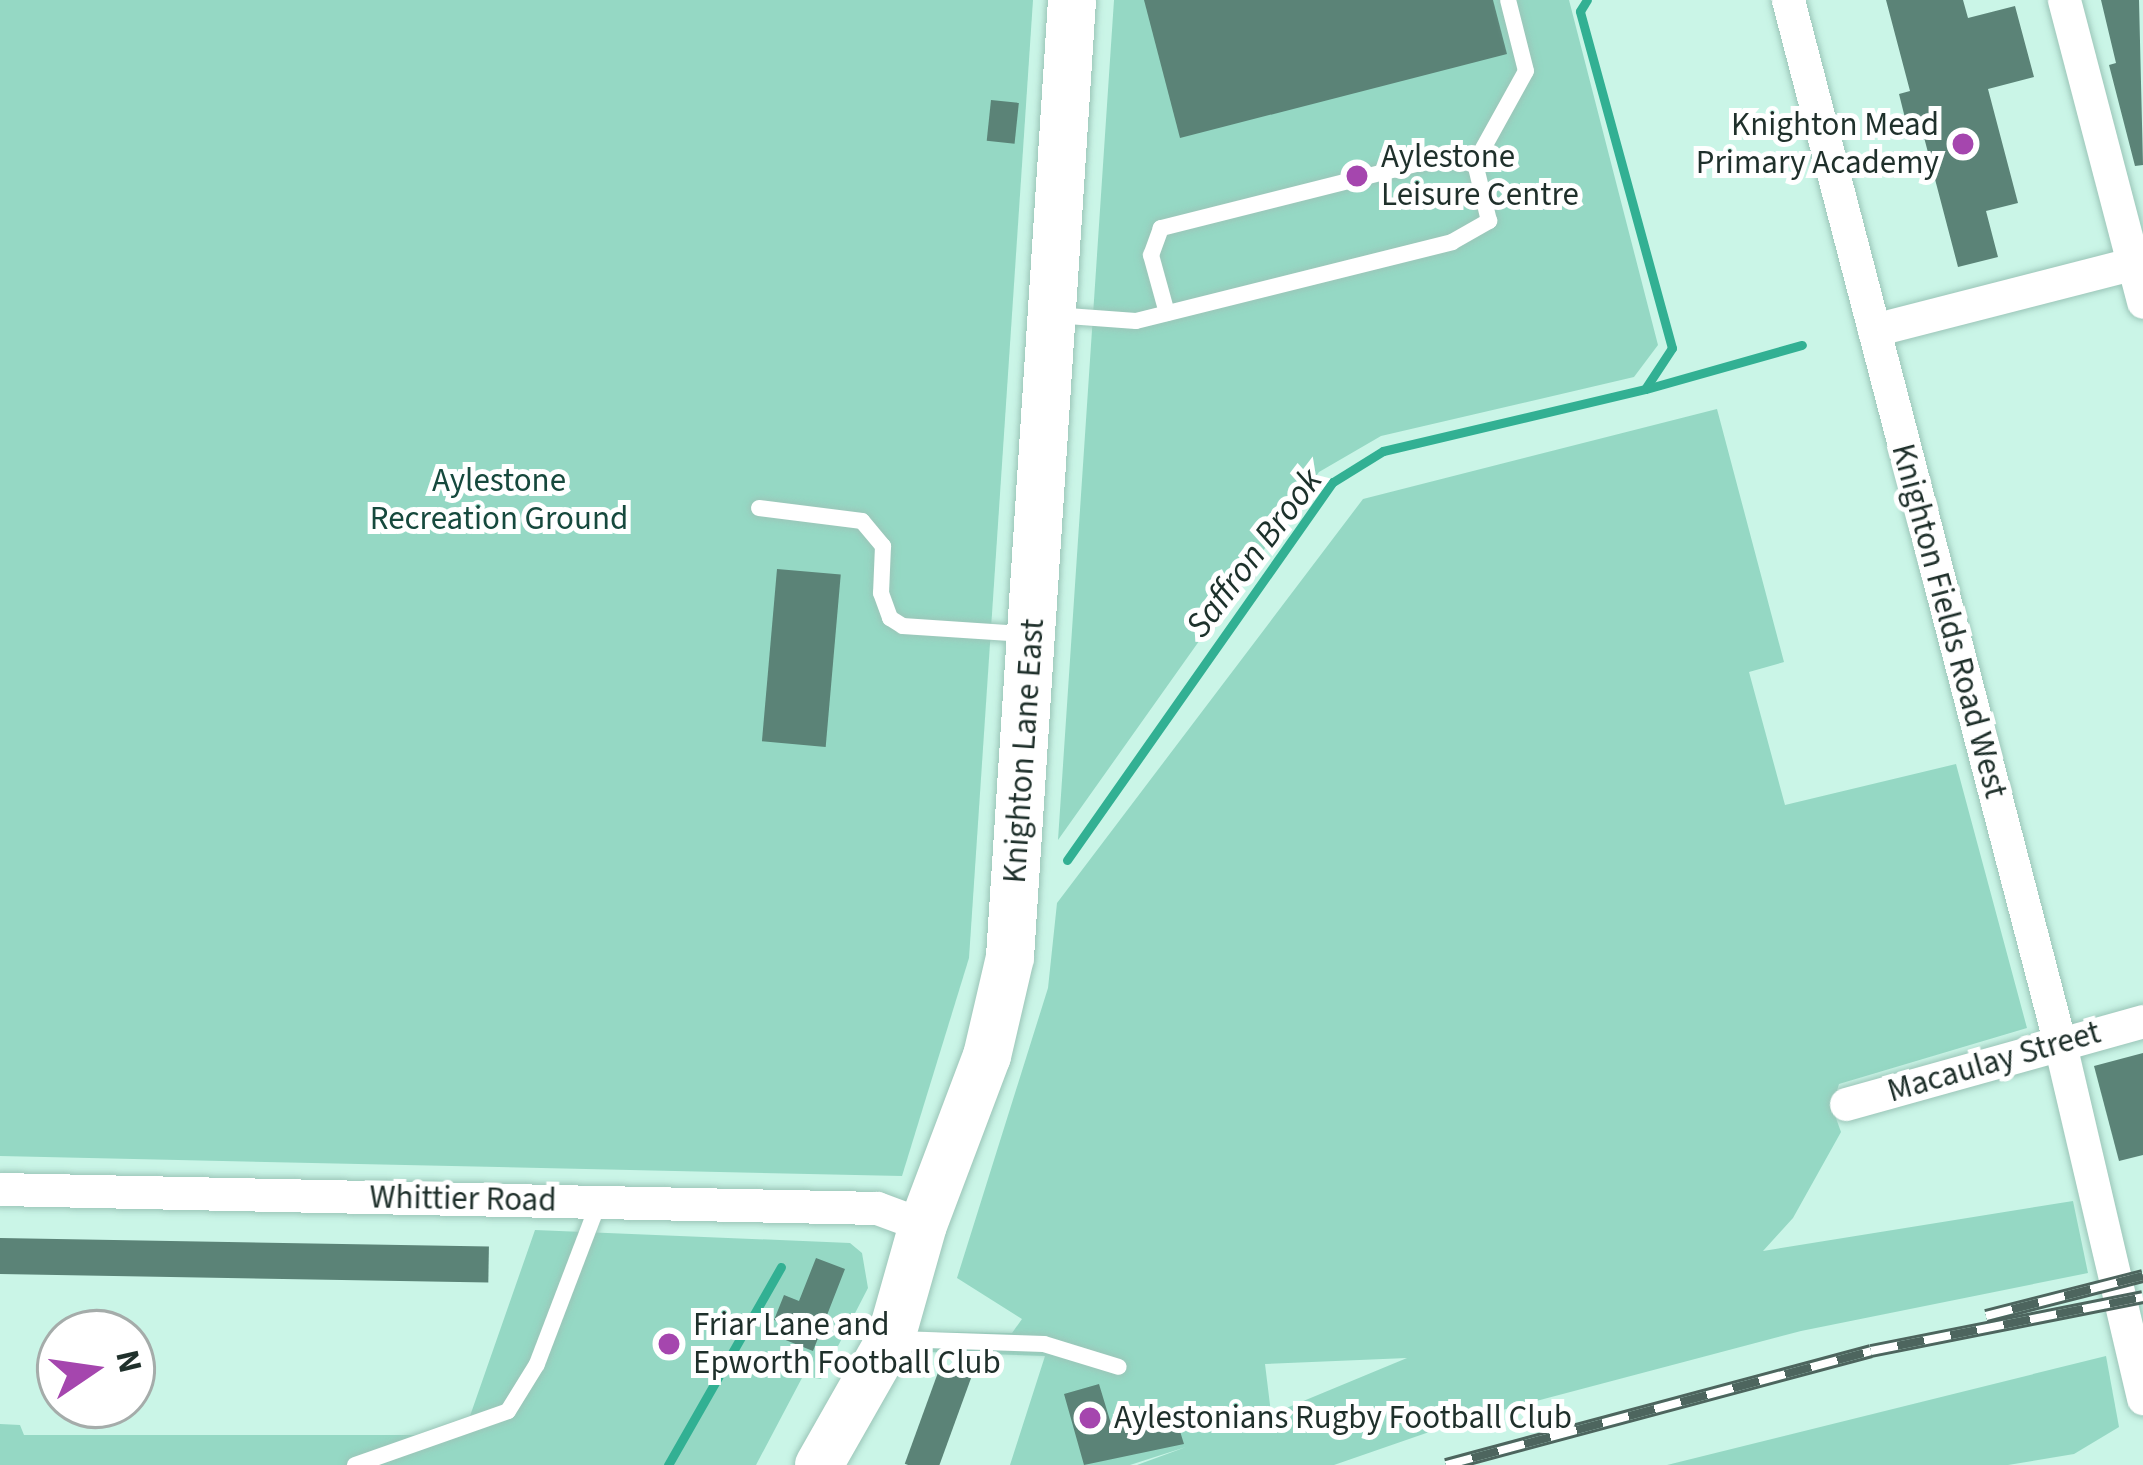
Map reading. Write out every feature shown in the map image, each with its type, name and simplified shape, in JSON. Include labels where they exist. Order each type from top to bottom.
[{"type":"street","name":"Knighton Lane East","points":[[819,1465],[891,1338],[923,1225],[987,1056],[1007,974],[1072,0]]},
{"type":"street","name":"Knighton Fields Road West","points":[[1788,0],[2060,1044],[2143,1398]]},
{"type":"street","points":[[2064,0],[2138,262],[2143,302]]},
{"type":"street","points":[[1874,330],[2138,262]]},
{"type":"street","name":"Macaulay Street","points":[[1846,1104],[2143,1021]]},
{"type":"street","name":"Whittier Road","points":[[0,1189],[877,1208],[923,1225]]},
{"type":"lane","points":[[1053,314],[1136,321],[1452,242],[1489,220],[1475,163],[1526,70],[1508,0]]},
{"type":"lane","points":[[1167,313],[1151,255],[1161,228],[1436,159],[1475,163]]},
{"type":"lane","points":[[759,508],[862,521],[883,546],[881,593],[890,618],[903,626],[1032,635]]},
{"type":"lane","points":[[355,1465],[508,1411],[537,1364],[599,1202]]},
{"type":"lane","points":[[891,1338],[1044,1345],[1119,1367]]},
{"type":"green space","name":"Aylestone Recreation Ground","points":[[0,0],[1033,0],[969,958],[902,1176],[0,1156]]},
{"type":"green space","name":"Aylestone Leisure Centre","points":[[1114,0],[1569,0],[1658,345],[1634,377],[1381,436],[1319,472],[1058,840]]},
{"type":"green space","points":[[1717,409],[1784,662],[1749,672],[1785,805],[1956,764],[2027,1028],[1839,1084],[1832,1107],[1841,1132],[1793,1218],[1763,1251],[2073,1201],[2088,1273],[1801,1331],[1461,1421],[1334,1465],[1137,1465],[1186,1447],[1130,1465],[1010,1465],[1045,1356],[928,1352],[937,1332],[1012,1333],[1022,1319],[957,1278],[1048,988],[1057,903],[1363,499]],"holes":[[[1407,1358],[1272,1414],[1265,1364]]]},
{"type":"green space","name":"Friar Lane and Epworth Football Club","points":[[535,1230],[850,1243],[862,1253],[868,1288],[821,1379],[803,1376],[756,1465],[0,1465],[0,1424],[20,1425],[24,1435],[416,1435],[470,1416]]},
{"type":"green space","points":[[2106,1356],[2119,1427],[2074,1454],[2008,1465],[1667,1465]]},
{"type":"building","name":"Aylestone Leisure Centre","points":[[1144,0],[1493,0],[1507,54],[1180,138]]},
{"type":"building","points":[[1886,0],[1963,0],[1968,18],[2015,6],[2034,77],[1988,89],[2018,203],[1986,211],[1998,257],[1958,267],[1920,122],[1907,126],[1899,94],[1910,91]]},
{"type":"building","points":[[2101,0],[2139,0],[2143,165],[2135,166],[2109,65],[2116,63]]},
{"type":"building","points":[[991,100],[1019,103],[1015,144],[987,141]]},
{"type":"building","points":[[777,569],[841,575],[826,747],[762,741]]},
{"type":"building","points":[[2143,1053],[2143,1155],[2119,1161],[2094,1066]]},
{"type":"building","points":[[0,1238],[489,1247],[488,1283],[0,1274]]},
{"type":"building","points":[[816,1258],[845,1269],[813,1351],[778,1337],[783,1323],[774,1320],[784,1295],[799,1301]]},
{"type":"building","points":[[940,1367],[971,1378],[939,1465],[905,1464]]},
{"type":"building","name":"Aylestonians Rugby Football Club","points":[[1099,1384],[1112,1427],[1173,1409],[1184,1444],[1084,1465],[1064,1394]]},
{"type":"waterway","name":"Saffron Brook","points":[[1067,860],[1333,482],[1383,451],[1645,389],[1672,348],[1580,11],[1587,0]]},
{"type":"waterway","name":"Saffron Brook","points":[[1646,389],[1802,345]]},
{"type":"waterway","name":"Saffron Brook","points":[[668,1465],[781,1267]]},
{"type":"railway","points":[[1986,1316],[2143,1276]]},
{"type":"railway","points":[[1446,1465],[1871,1351],[2143,1297]]},
{"type":"place","name":"Knighton Mead Primary Academy","points":[[1963,144]]},
{"type":"place","name":"Aylestone Leisure Centre","points":[[1357,176]]},
{"type":"place","name":"Friar Lane and Epworth Football Club","points":[[669,1344]]},
{"type":"place","name":"Aylestonians Rugby Football Club","points":[[1090,1418]]}]
